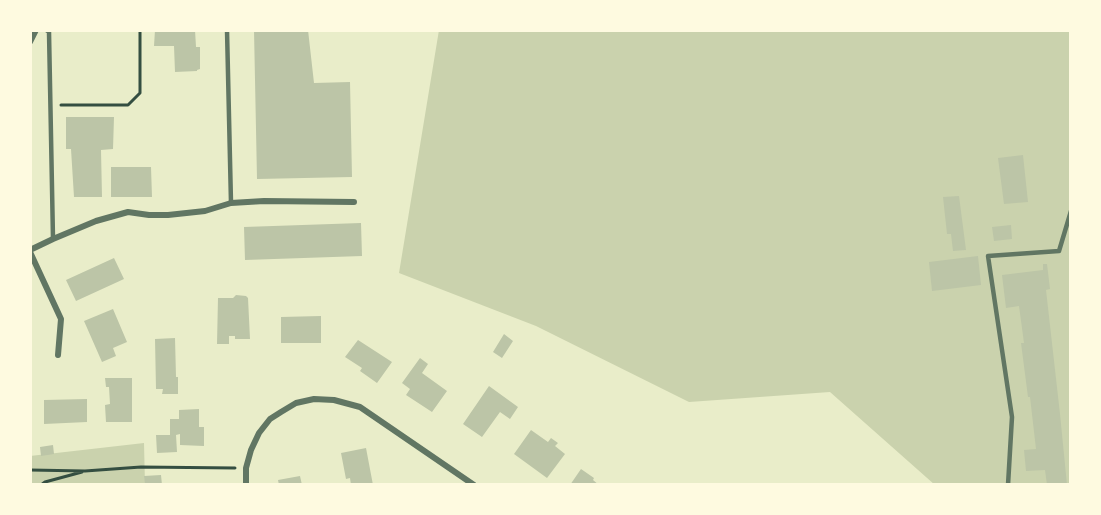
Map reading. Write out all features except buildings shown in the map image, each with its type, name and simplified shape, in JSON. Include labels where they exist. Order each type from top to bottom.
[{"type":"street","points":[[30,42],[36,30]]},
{"type":"street","points":[[58,355],[61,319],[30,251],[53,239],[128,212],[168,215],[204,211],[231,203],[264,201],[354,202]]},
{"type":"street","points":[[246,485],[246,468],[250,450],[270,419],[296,403],[314,399],[334,400],[360,407],[474,485]]},
{"type":"lane","points":[[46,30],[48,32],[53,239]]},
{"type":"lane","points":[[226,30],[231,203]]},
{"type":"lane","points":[[1008,485],[1012,417],[988,256],[1059,251],[1071,211]]},
{"type":"path","points":[[50,105],[128,105],[140,93],[140,30]]},
{"type":"path","points":[[30,470],[85,471],[141,467],[246,468]]},
{"type":"path","points":[[41,485],[85,471]]},
{"type":"green space","points":[[439,30],[1071,30],[1071,485],[935,485],[830,392],[689,402],[536,326],[399,273]]},
{"type":"green space","points":[[144,443],[145,485],[30,485],[30,456]]}]
